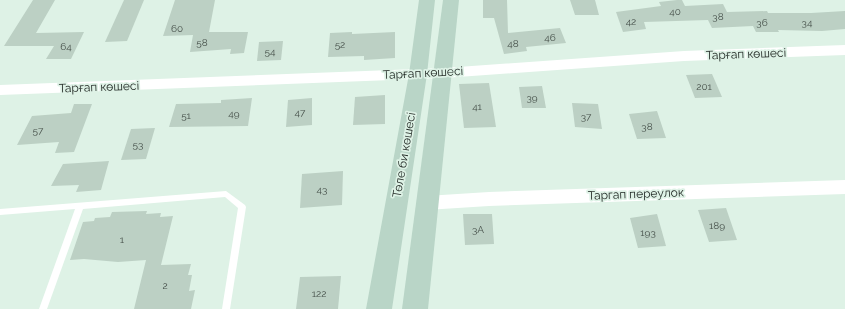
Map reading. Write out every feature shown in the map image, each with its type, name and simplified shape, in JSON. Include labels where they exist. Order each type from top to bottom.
[{"type":"main road","name":"Төле би көшесі","points":[[379,309],[418,74],[428,0]]},
{"type":"main road","points":[[416,309],[426,203],[444,73],[451,0]]},
{"type":"street","name":"Тарғап көшесі","points":[[0,90],[444,73],[684,56],[845,50]]},
{"type":"street","name":"Таргап переулок","points":[[426,203],[489,199],[845,187]]},
{"type":"lane","points":[[0,212],[226,194],[242,207],[226,309]]},
{"type":"lane","points":[[43,309],[80,206]]},
{"type":"building","points":[[33,0],[55,0],[36,33],[84,32],[71,59],[46,59],[54,46],[4,46]]},
{"type":"building","points":[[124,0],[144,0],[127,41],[105,42]]},
{"type":"building","points":[[175,0],[215,0],[209,32],[248,32],[244,53],[230,54],[231,49],[190,52],[193,35],[163,36]]},
{"type":"building","points":[[483,0],[507,0],[508,33],[560,28],[566,43],[526,47],[527,51],[504,54],[494,18],[483,18]]},
{"type":"building","points":[[570,0],[595,0],[599,15],[575,15]]},
{"type":"building","points":[[682,0],[685,6],[723,4],[727,12],[767,11],[768,13],[811,13],[845,11],[845,29],[822,31],[778,30],[779,32],[756,32],[753,26],[712,28],[708,20],[644,22],[646,29],[623,32],[616,12],[661,6],[659,2]]},
{"type":"building","points":[[352,32],[352,34],[395,32],[395,58],[364,60],[364,56],[328,57],[330,33]]},
{"type":"building","points":[[283,41],[281,60],[257,61],[259,42]]},
{"type":"building","points":[[712,74],[722,97],[695,98],[686,75]]},
{"type":"building","points":[[489,83],[496,127],[464,128],[459,84]]},
{"type":"building","points":[[542,86],[546,108],[522,108],[519,87]]},
{"type":"building","points":[[385,95],[385,124],[353,125],[355,97]]},
{"type":"building","points":[[252,98],[248,126],[169,127],[176,104],[221,103],[221,100]]},
{"type":"building","points":[[312,98],[312,125],[286,127],[288,100]]},
{"type":"building","points":[[572,103],[598,104],[602,129],[575,127]]},
{"type":"building","points":[[74,104],[92,104],[74,152],[55,153],[59,142],[17,145],[32,116],[71,113]]},
{"type":"building","points":[[657,111],[666,138],[637,139],[629,114]]},
{"type":"building","points":[[155,128],[146,159],[121,160],[131,129]]},
{"type":"building","points":[[109,161],[101,190],[76,192],[79,185],[51,186],[63,164]]},
{"type":"building","points":[[343,171],[342,205],[300,208],[302,174]]},
{"type":"building","points":[[726,208],[737,240],[709,242],[698,210]]},
{"type":"building","points":[[147,211],[146,214],[161,213],[160,217],[173,216],[161,265],[191,264],[188,275],[192,275],[189,291],[195,290],[191,309],[134,309],[146,260],[118,262],[84,259],[70,260],[83,222],[94,221],[95,218],[110,217],[112,212]]},
{"type":"building","points":[[463,214],[492,214],[494,244],[465,245]]},
{"type":"building","points":[[657,214],[666,246],[638,248],[630,218]]},
{"type":"building","points":[[341,276],[338,309],[296,309],[300,277]]}]
